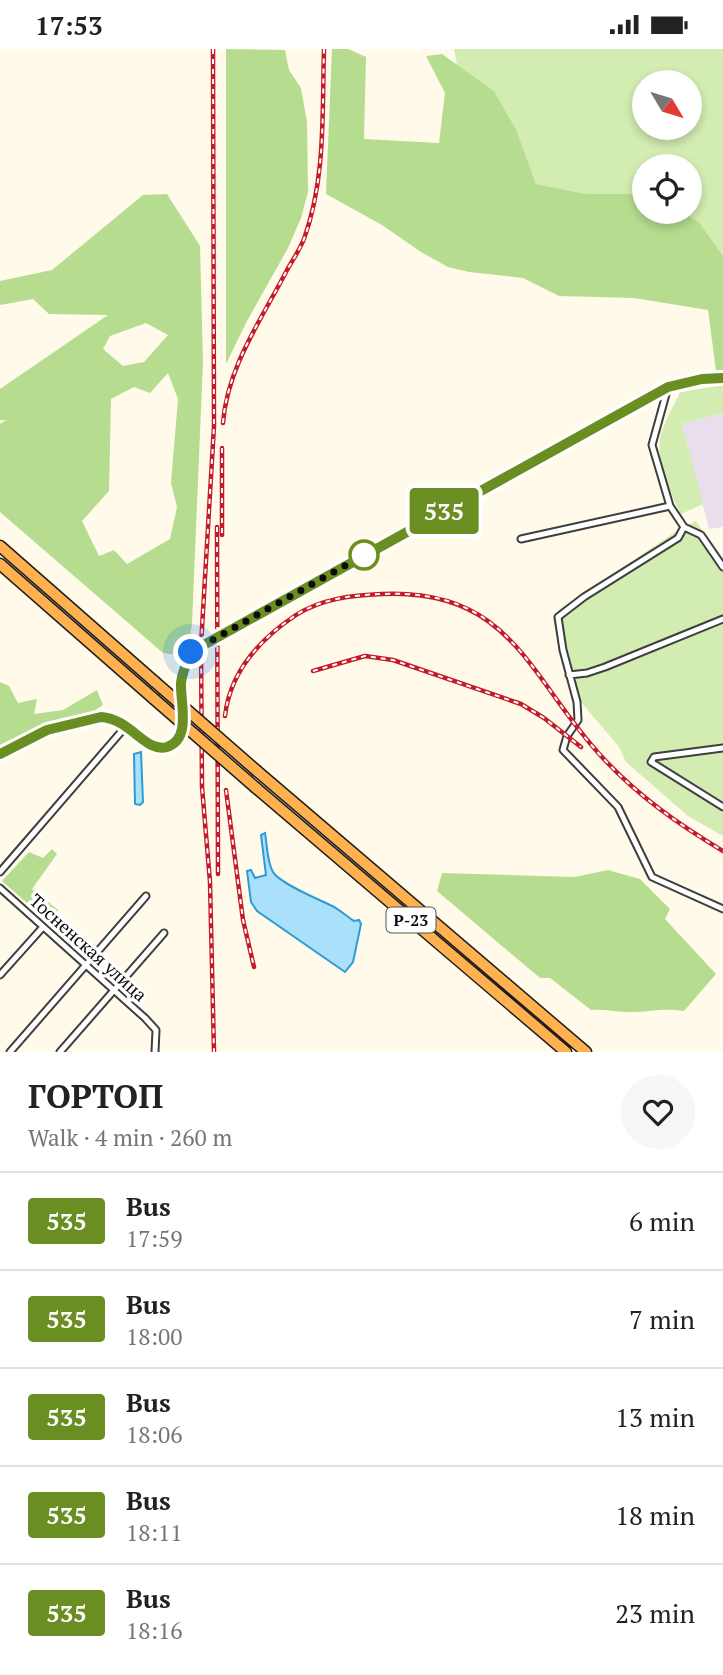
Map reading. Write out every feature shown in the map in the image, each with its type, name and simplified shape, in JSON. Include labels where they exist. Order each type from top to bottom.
[{"type":"highway","name":"Р-23","points":[[0,546],[257,771],[589,1052]]},
{"type":"highway","name":"Р-23","points":[[0,564],[256,788],[566,1052]]},
{"type":"street","points":[[0,754],[47,730],[101,717],[110,717],[127,725],[148,745],[165,747],[174,743],[183,729],[181,683],[191,652],[668,387],[702,379],[723,378]]},
{"type":"street","points":[[668,387],[652,445],[670,506],[684,527],[701,535],[723,567]]},
{"type":"street","points":[[521,539],[670,506]]},
{"type":"street","points":[[684,527],[678,538],[584,597],[558,617],[577,702],[578,720],[567,736],[563,750],[618,807],[652,877],[723,909]]},
{"type":"street","points":[[569,675],[604,667],[723,619]]},
{"type":"street","points":[[0,872],[127,725]]},
{"type":"street","points":[[723,748],[654,757],[651,762],[723,807]]},
{"type":"street","name":"Тосненская улица","points":[[0,888],[156,1030],[155,1052]]},
{"type":"street","points":[[10,1052],[146,896]]},
{"type":"street","points":[[0,975],[43,927]]},
{"type":"street","points":[[60,1052],[164,933]]},
{"type":"shaded area","points":[[723,413],[723,527],[709,529],[682,424]]},
{"type":"green space","points":[[226,49],[285,50],[289,70],[301,88],[307,122],[308,192],[301,218],[288,248],[226,364]]},
{"type":"green space","points":[[332,49],[348,49],[366,57],[364,139],[439,143],[445,93],[426,56],[442,54],[494,91],[516,129],[536,184],[586,194],[632,194],[632,224],[700,224],[723,256],[723,372],[716,371],[708,310],[634,298],[559,296],[523,278],[448,267],[382,225],[326,194]]},
{"type":"green space","points":[[454,49],[723,49],[723,256],[700,224],[702,154],[632,154],[632,194],[586,194],[536,184],[516,129],[494,91],[457,65]]},
{"type":"green space","points":[[167,194],[200,246],[203,362],[192,624],[189,643],[177,655],[163,653],[0,512],[0,424],[6,420],[0,420],[0,389],[108,315],[49,314],[33,299],[0,305],[0,281],[52,270],[143,195]],"holes":[[[146,323],[168,335],[144,362],[123,366],[103,349],[110,336]],[[168,373],[178,399],[171,483],[177,507],[170,539],[127,564],[114,550],[99,556],[82,521],[109,491],[111,399],[134,387],[150,393]]]},
{"type":"green space","points":[[723,385],[723,413],[682,424],[703,504],[681,514],[662,467],[659,447],[663,427],[680,392]]},
{"type":"green space","points":[[696,521],[723,562],[723,836],[688,816],[626,762],[619,747],[570,689],[553,619],[560,609]]},
{"type":"green space","points":[[0,682],[9,686],[18,703],[37,699],[34,714],[63,710],[97,690],[103,705],[89,714],[45,724],[0,746]]},
{"type":"green space","points":[[52,849],[57,854],[32,889],[58,910],[53,926],[2,881],[29,852],[43,858]]},
{"type":"green space","points":[[608,870],[640,879],[670,909],[665,919],[716,974],[684,1011],[591,1010],[550,978],[540,978],[437,891],[442,873],[575,877]]},
{"type":"water","points":[[141,752],[143,802],[140,805],[135,804],[134,754]]},
{"type":"water","points":[[265,833],[270,863],[277,876],[336,908],[354,921],[359,920],[361,924],[353,962],[345,972],[257,911],[251,902],[247,871],[251,870],[255,878],[266,875],[261,835]]},
{"type":"railway","points":[[213,49],[214,426],[201,645],[202,787],[210,882],[214,1052]]},
{"type":"railway","points":[[223,423],[231,383],[238,364],[302,243],[311,216],[322,145],[324,49]]},
{"type":"railway","points":[[222,448],[222,535]]},
{"type":"railway","points":[[217,527],[218,874]]},
{"type":"railway","points":[[225,716],[233,685],[249,658],[270,635],[296,615],[316,605],[348,597],[382,594],[426,596],[461,606],[489,622],[535,669],[577,727],[616,771],[659,808],[723,851]]},
{"type":"railway","points":[[313,671],[365,656],[393,660],[521,704],[581,747]]},
{"type":"railway","points":[[226,790],[243,920],[254,967]]},
{"type":"bus line","name":"535","points":[[0,754],[47,730],[101,717],[110,717],[127,725],[148,745],[157,748],[174,743],[183,729],[181,683],[191,652],[668,387],[702,379],[723,378]]},
{"type":"route","points":[[191,652],[364,555]]}]
